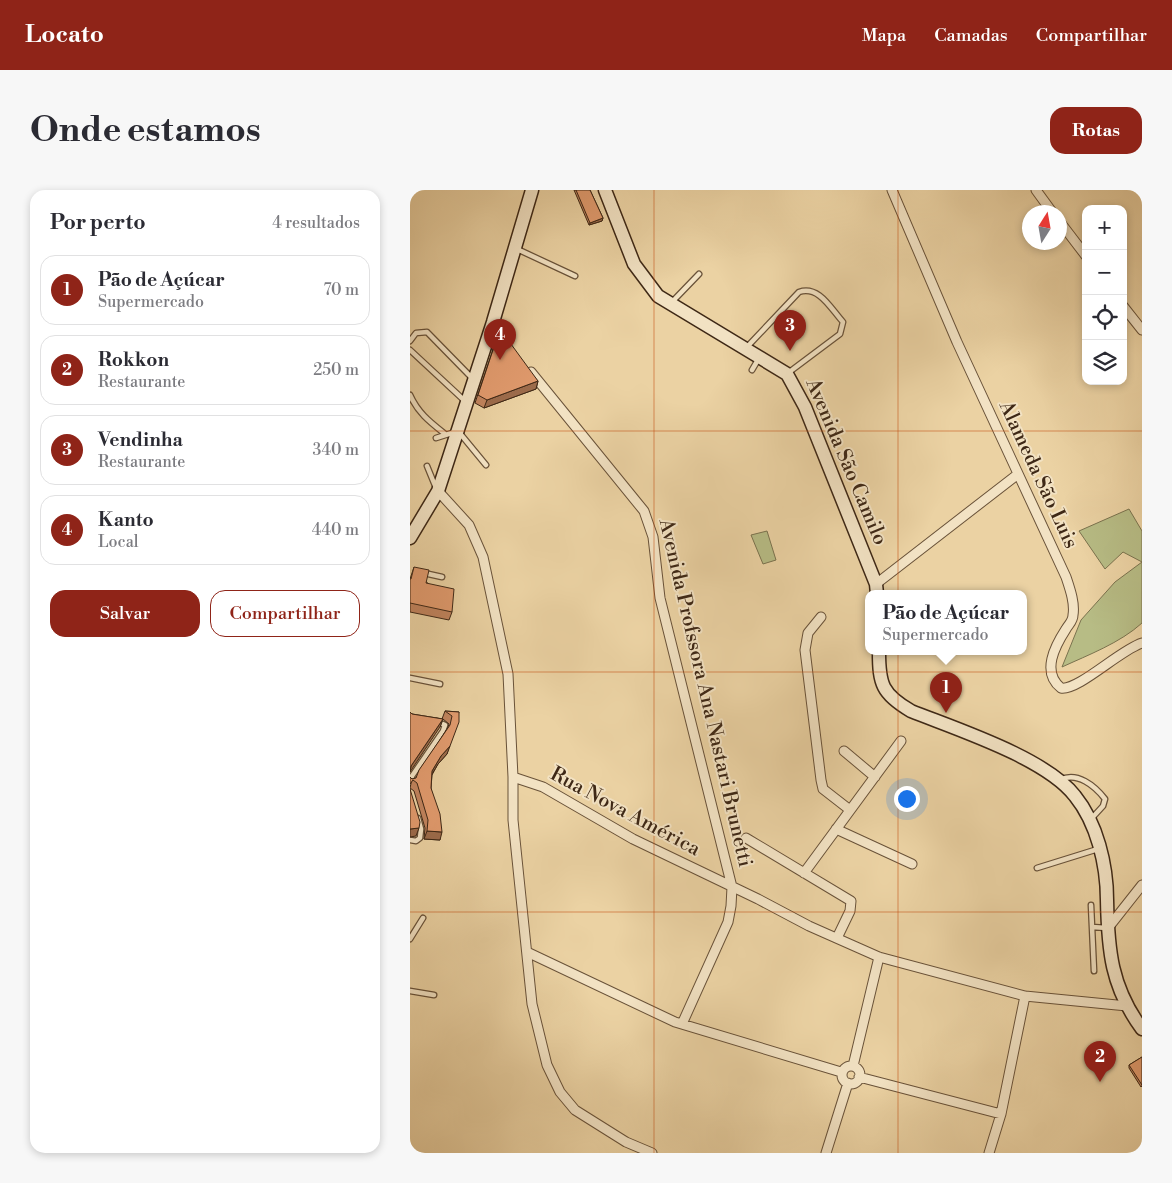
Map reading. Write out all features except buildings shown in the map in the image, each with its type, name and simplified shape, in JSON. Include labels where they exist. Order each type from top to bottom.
[{"type":"main road","points":[[410,538],[438,491],[451,432],[467,403],[474,380],[496,326],[515,248],[532,190]]},
{"type":"main road","name":"Avenida São Camilo","points":[[605,190],[634,264],[647,284],[658,296],[787,374],[805,407],[876,589]]},
{"type":"main road","points":[[879,655],[880,682],[886,693],[898,704],[1011,753],[1058,780],[1075,795],[1089,821],[1100,848],[1107,892],[1111,962],[1127,1006],[1142,1029]]},
{"type":"street","name":"Alameda São Luis","points":[[892,190],[957,342],[1066,577],[1073,600],[1072,620],[1057,647],[1050,666],[1057,685],[1065,688],[1080,684],[1098,668],[1142,643]]},
{"type":"street","points":[[1036,190],[1047,205]]},
{"type":"street","points":[[1067,231],[1082,251]]},
{"type":"street","points":[[1127,311],[1142,330]]},
{"type":"street","name":"Avenida Profssora Ana Nastari Brunetti","points":[[523,362],[644,511],[650,526],[660,598],[732,887],[728,922],[682,1024]]},
{"type":"street","points":[[876,589],[1018,474]]},
{"type":"street","points":[[438,491],[469,525],[484,565],[508,674],[513,820],[532,1004],[547,1065],[560,1092],[575,1110],[593,1123],[652,1153]]},
{"type":"street","points":[[821,617],[808,634],[805,650],[821,780],[823,789],[850,810]]},
{"type":"street","points":[[804,873],[901,741]]},
{"type":"street","points":[[844,751],[875,777]]},
{"type":"street","name":"Rua Nova América","points":[[513,778],[528,781],[564,798],[633,839],[879,957],[1025,996],[1127,1006]]},
{"type":"street","points":[[836,829],[912,864]]},
{"type":"street","points":[[746,838],[851,902],[850,911],[837,938]]},
{"type":"street","points":[[1108,928],[1142,886]]},
{"type":"street","points":[[527,952],[682,1024],[842,1072]]},
{"type":"street","points":[[853,1066],[879,957]]},
{"type":"street","points":[[989,1153],[1001,1114],[1025,996]]},
{"type":"street","points":[[846,1066],[853,1066],[859,1071],[860,1077],[855,1083],[848,1084],[842,1079],[842,1072],[846,1066]]},
{"type":"street","points":[[860,1077],[1001,1114]]},
{"type":"street","points":[[826,1153],[848,1084]]},
{"type":"lane","points":[[515,248],[574,276]]},
{"type":"lane","points":[[670,304],[699,274]]},
{"type":"lane","points":[[746,348],[800,292],[807,289],[816,291],[843,322],[843,328],[840,334],[787,374]]},
{"type":"lane","points":[[410,341],[416,333],[427,332],[474,380]]},
{"type":"lane","points":[[410,350],[467,403]]},
{"type":"lane","points":[[752,370],[760,356]]},
{"type":"lane","points":[[410,395],[415,406],[426,420],[451,432],[486,465]]},
{"type":"lane","points":[[436,438],[451,432]]},
{"type":"lane","points":[[427,466],[438,491]]},
{"type":"lane","points":[[419,572],[442,577]]},
{"type":"lane","points":[[410,678],[440,684]]},
{"type":"lane","points":[[410,783],[412,776],[444,731],[445,725],[442,722],[428,720]]},
{"type":"lane","points":[[1058,780],[1065,777],[1082,780],[1097,788],[1104,799],[1103,806],[1089,821]]},
{"type":"lane","points":[[410,840],[416,841],[420,838],[421,830],[416,812]]},
{"type":"lane","points":[[1037,868],[1100,848]]},
{"type":"lane","points":[[1091,905],[1094,972]]},
{"type":"lane","points":[[410,939],[423,918]]},
{"type":"lane","points":[[1092,928],[1108,928]]},
{"type":"lane","points":[[410,991],[434,996]]},
{"type":"green space","points":[[1129,509],[1142,531],[1142,562],[1123,552],[1105,569],[1079,531]]},
{"type":"green space","points":[[767,531],[776,560],[763,564],[751,535]]},
{"type":"green space","points":[[1142,562],[1142,623],[1114,643],[1062,667],[1081,620],[1115,582]]},
{"type":"place","name":"Vendinha","points":[[790,351]]},
{"type":"place","name":"Kanto","points":[[500,360]]},
{"type":"place","name":"Pão de Açúcar","points":[[946,713]]},
{"type":"place","name":"Rokkon","points":[[1100,1082]]}]
